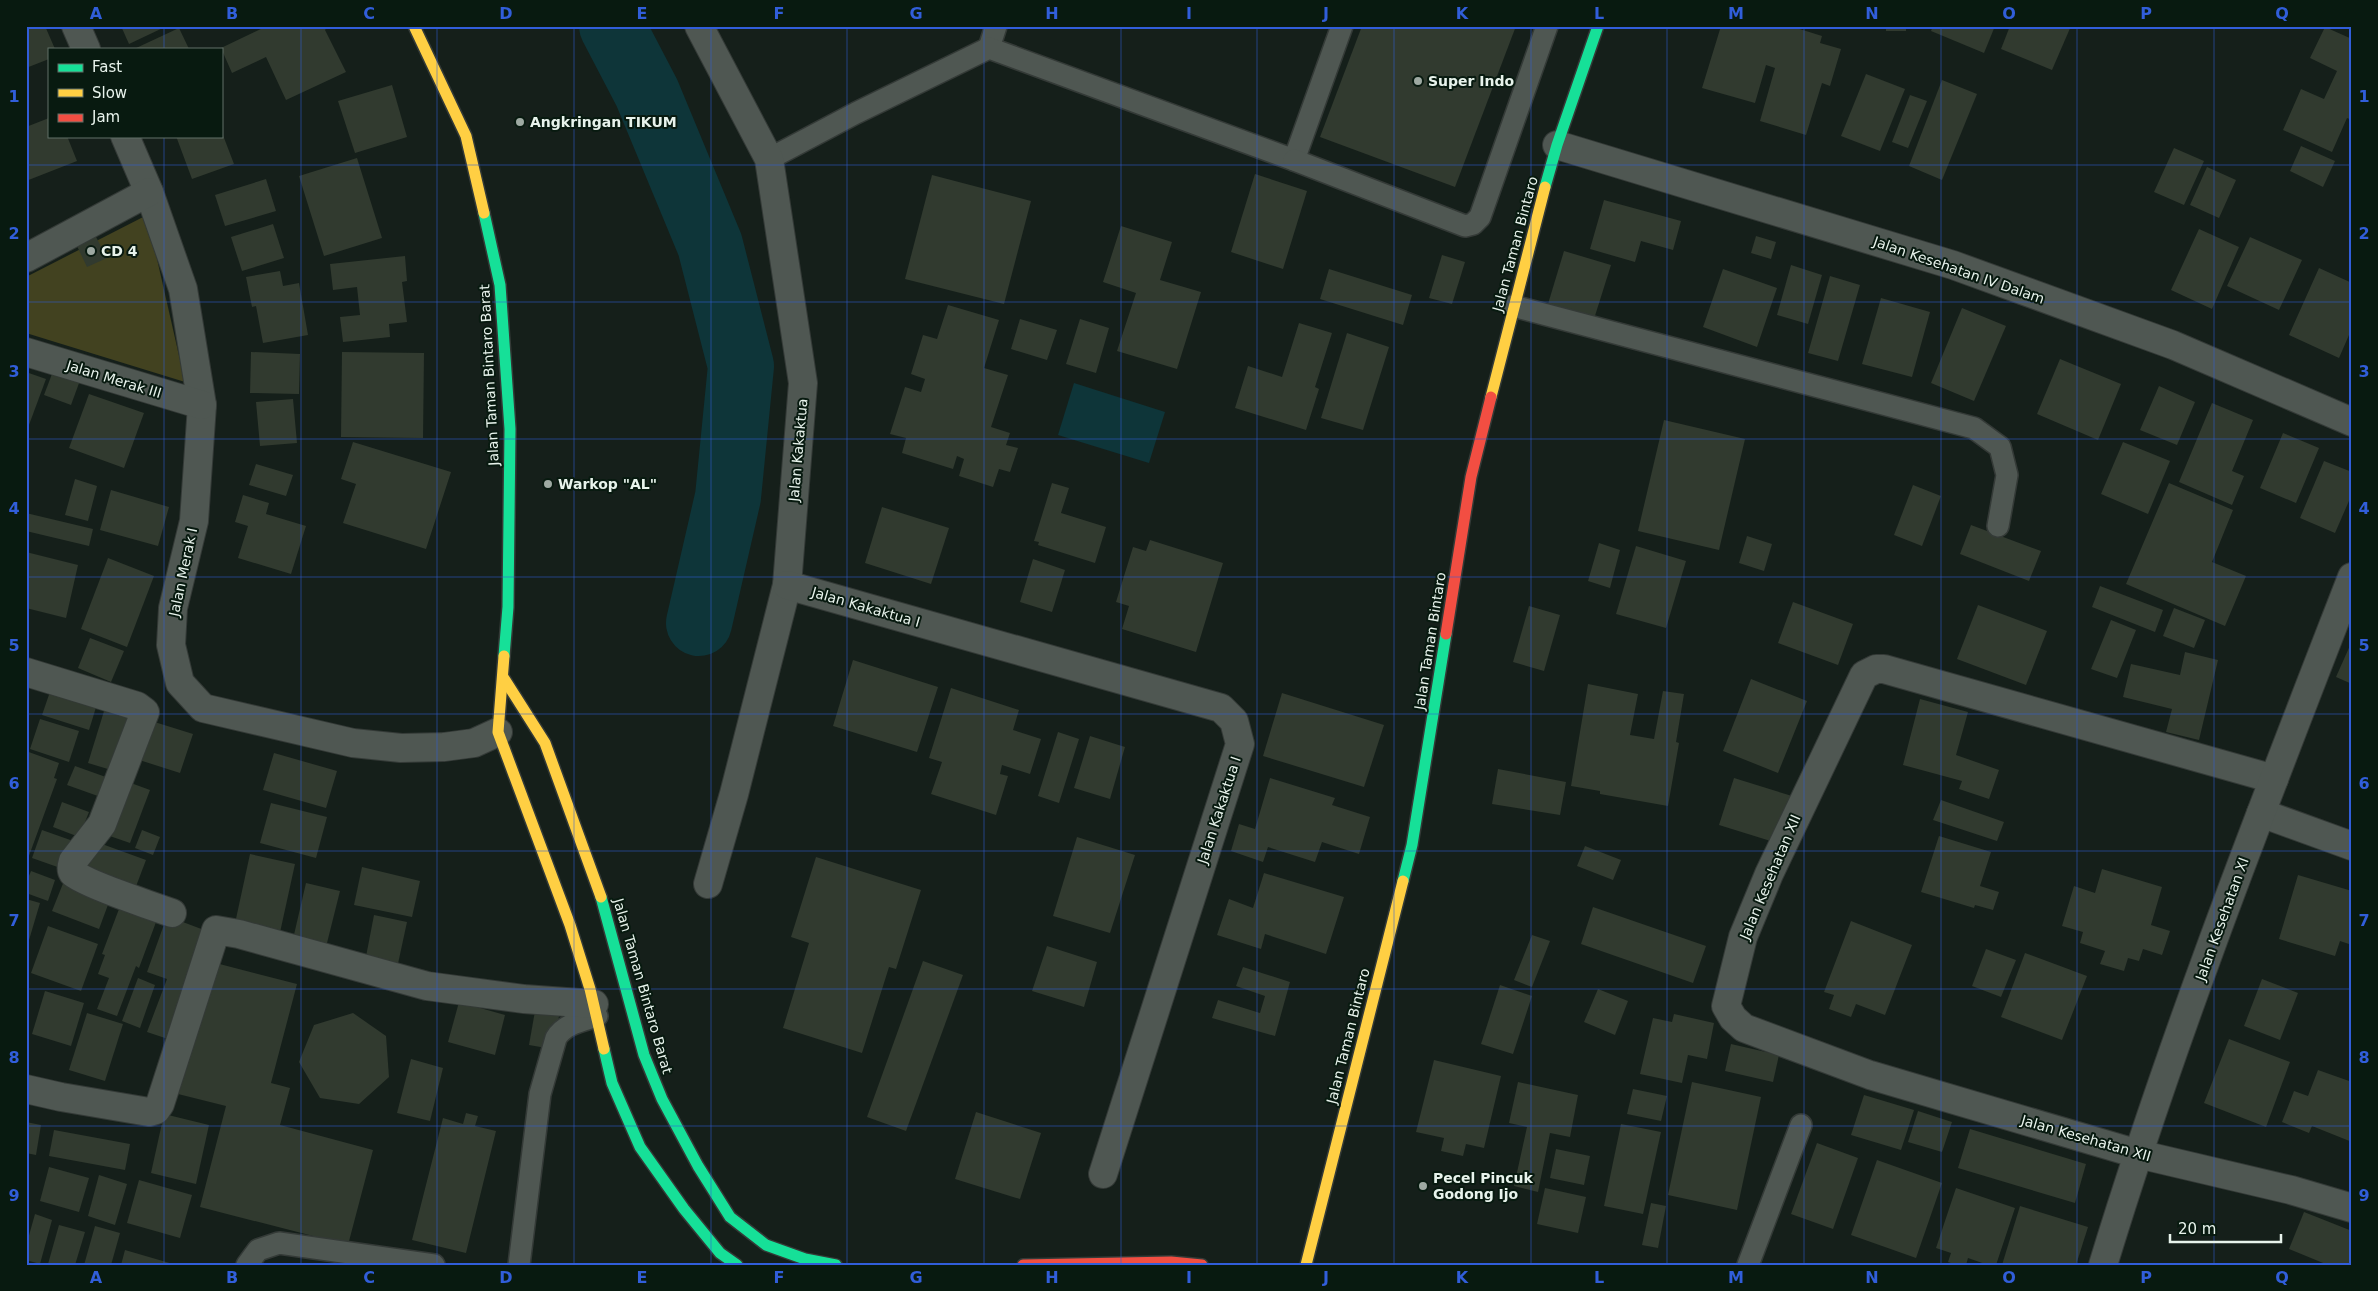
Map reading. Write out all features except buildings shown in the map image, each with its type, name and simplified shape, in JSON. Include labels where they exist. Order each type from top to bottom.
[{"type":"street","points":[[76,26],[86,48]]},
{"type":"street","name":"Jalan Taman Bintaro Barat","points":[[414,26],[466,136],[500,284],[510,429],[508,607],[498,732],[570,926],[593,1003],[612,1083],[640,1147],[684,1209],[720,1253],[737,1265]]},
{"type":"street","name":"Jalan Kakaktua","points":[[699,26],[776,155],[803,383],[787,585],[734,794],[708,884]]},
{"type":"street","name":"Jalan Taman Bintaro","points":[[1306,1265],[1412,845],[1471,477],[1513,306],[1557,145],[1598,26]]},
{"type":"street","name":"Jalan Merak I","points":[[126,138],[149,192],[183,289],[202,405],[194,521],[172,608],[171,645],[180,683],[203,708],[353,743],[401,748],[444,747],[474,743],[498,732]]},
{"type":"street","name":"Jalan Kesehatan IV Dalam","points":[[1557,145],[1953,265],[2173,345],[2352,422]]},
{"type":"street","points":[[26,258],[149,192]]},
{"type":"street","name":"Jalan Merak III","points":[[26,352],[202,405]]},
{"type":"street","name":"Jalan Kesehatan XI","points":[[2103,1265],[2138,1154],[2205,961],[2352,577]]},
{"type":"street","name":"Jalan Kakaktua I","points":[[787,585],[1220,708],[1234,721],[1240,744],[1103,1174]]},
{"type":"street","name":"Jalan Kesehatan XII","points":[[2274,779],[1884,669],[1876,669],[1864,675],[1769,874],[1744,937],[1726,1006],[1733,1018],[1744,1028],[1870,1075],[2138,1154],[2290,1190],[2352,1208]]},
{"type":"street","points":[[26,672],[137,706],[145,712],[102,824],[73,861],[71,868],[73,874],[87,881],[172,913]]},
{"type":"street","name":"Jalan Taman Bintaro Barat","points":[[503,677],[545,743],[605,908],[644,1054],[662,1099],[702,1173],[730,1217],[766,1245],[805,1259],[836,1265]]},
{"type":"street","points":[[2261,813],[2352,846]]},
{"type":"street","points":[[26,1089],[149,1112],[156,1110],[160,1104],[216,930],[238,934],[427,986],[524,999],[576,1004],[593,1003]]},
{"type":"street","points":[[1023,1265],[1171,1263],[1202,1265]]},
{"type":"lane","points":[[989,48],[996,26]]},
{"type":"lane","points":[[776,155],[856,113],[989,48],[1294,160],[1465,226],[1473,224],[1480,217],[1547,26]]},
{"type":"lane","points":[[1294,160],[1335,29]]},
{"type":"lane","points":[[1513,306],[1974,428],[2000,448],[2008,475],[1998,526]]},
{"type":"lane","points":[[519,1265],[540,1094],[556,1038],[560,1031],[593,1003]]},
{"type":"lane","points":[[1748,1265],[1801,1125]]},
{"type":"lane","points":[[248,1265],[258,1250],[279,1243],[434,1265]]},
{"type":"shaded area","points":[[147,215],[185,382],[26,333],[26,277]]},
{"type":"water","points":[[1074,383],[1165,412],[1149,463],[1058,435]]},
{"type":"waterway","points":[[612,26],[647,93],[710,245],[741,366],[728,497],[699,623]]},
{"type":"traffic: fast","points":[[1545,187],[1557,145],[1598,26]]},
{"type":"traffic: fast","points":[[484,213],[500,285],[510,429],[508,607],[504,656]]},
{"type":"traffic: fast","points":[[1403,881],[1412,845],[1446,634]]},
{"type":"traffic: fast","points":[[601,897],[644,1055],[662,1099],[698,1166],[730,1217],[766,1245],[805,1259],[836,1265]]},
{"type":"traffic: fast","points":[[604,1049],[612,1083],[640,1147],[684,1209],[720,1253],[737,1265]]},
{"type":"traffic: slow","points":[[414,26],[466,136],[484,213]]},
{"type":"traffic: slow","points":[[1491,397],[1545,187]]},
{"type":"traffic: slow","points":[[504,656],[498,732],[570,925],[590,989],[604,1049]]},
{"type":"traffic: slow","points":[[503,677],[545,743],[601,897]]},
{"type":"traffic: slow","points":[[1306,1265],[1403,881]]},
{"type":"traffic: jam","points":[[1446,634],[1471,477],[1491,397]]},
{"type":"traffic: jam","points":[[1023,1265],[1171,1262],[1202,1265]]},
{"type":"place","name":"Super Indo","points":[[1418,81]]},
{"type":"place","name":"Angkringan TIKUM","points":[[520,122]]},
{"type":"place","name":"CD 4","points":[[91,251]]},
{"type":"place","name":"Warkop \"AL\"","points":[[548,484]]},
{"type":"place","name":"Pecel Pincuk Godong Ijo","points":[[1423,1186]]}]
